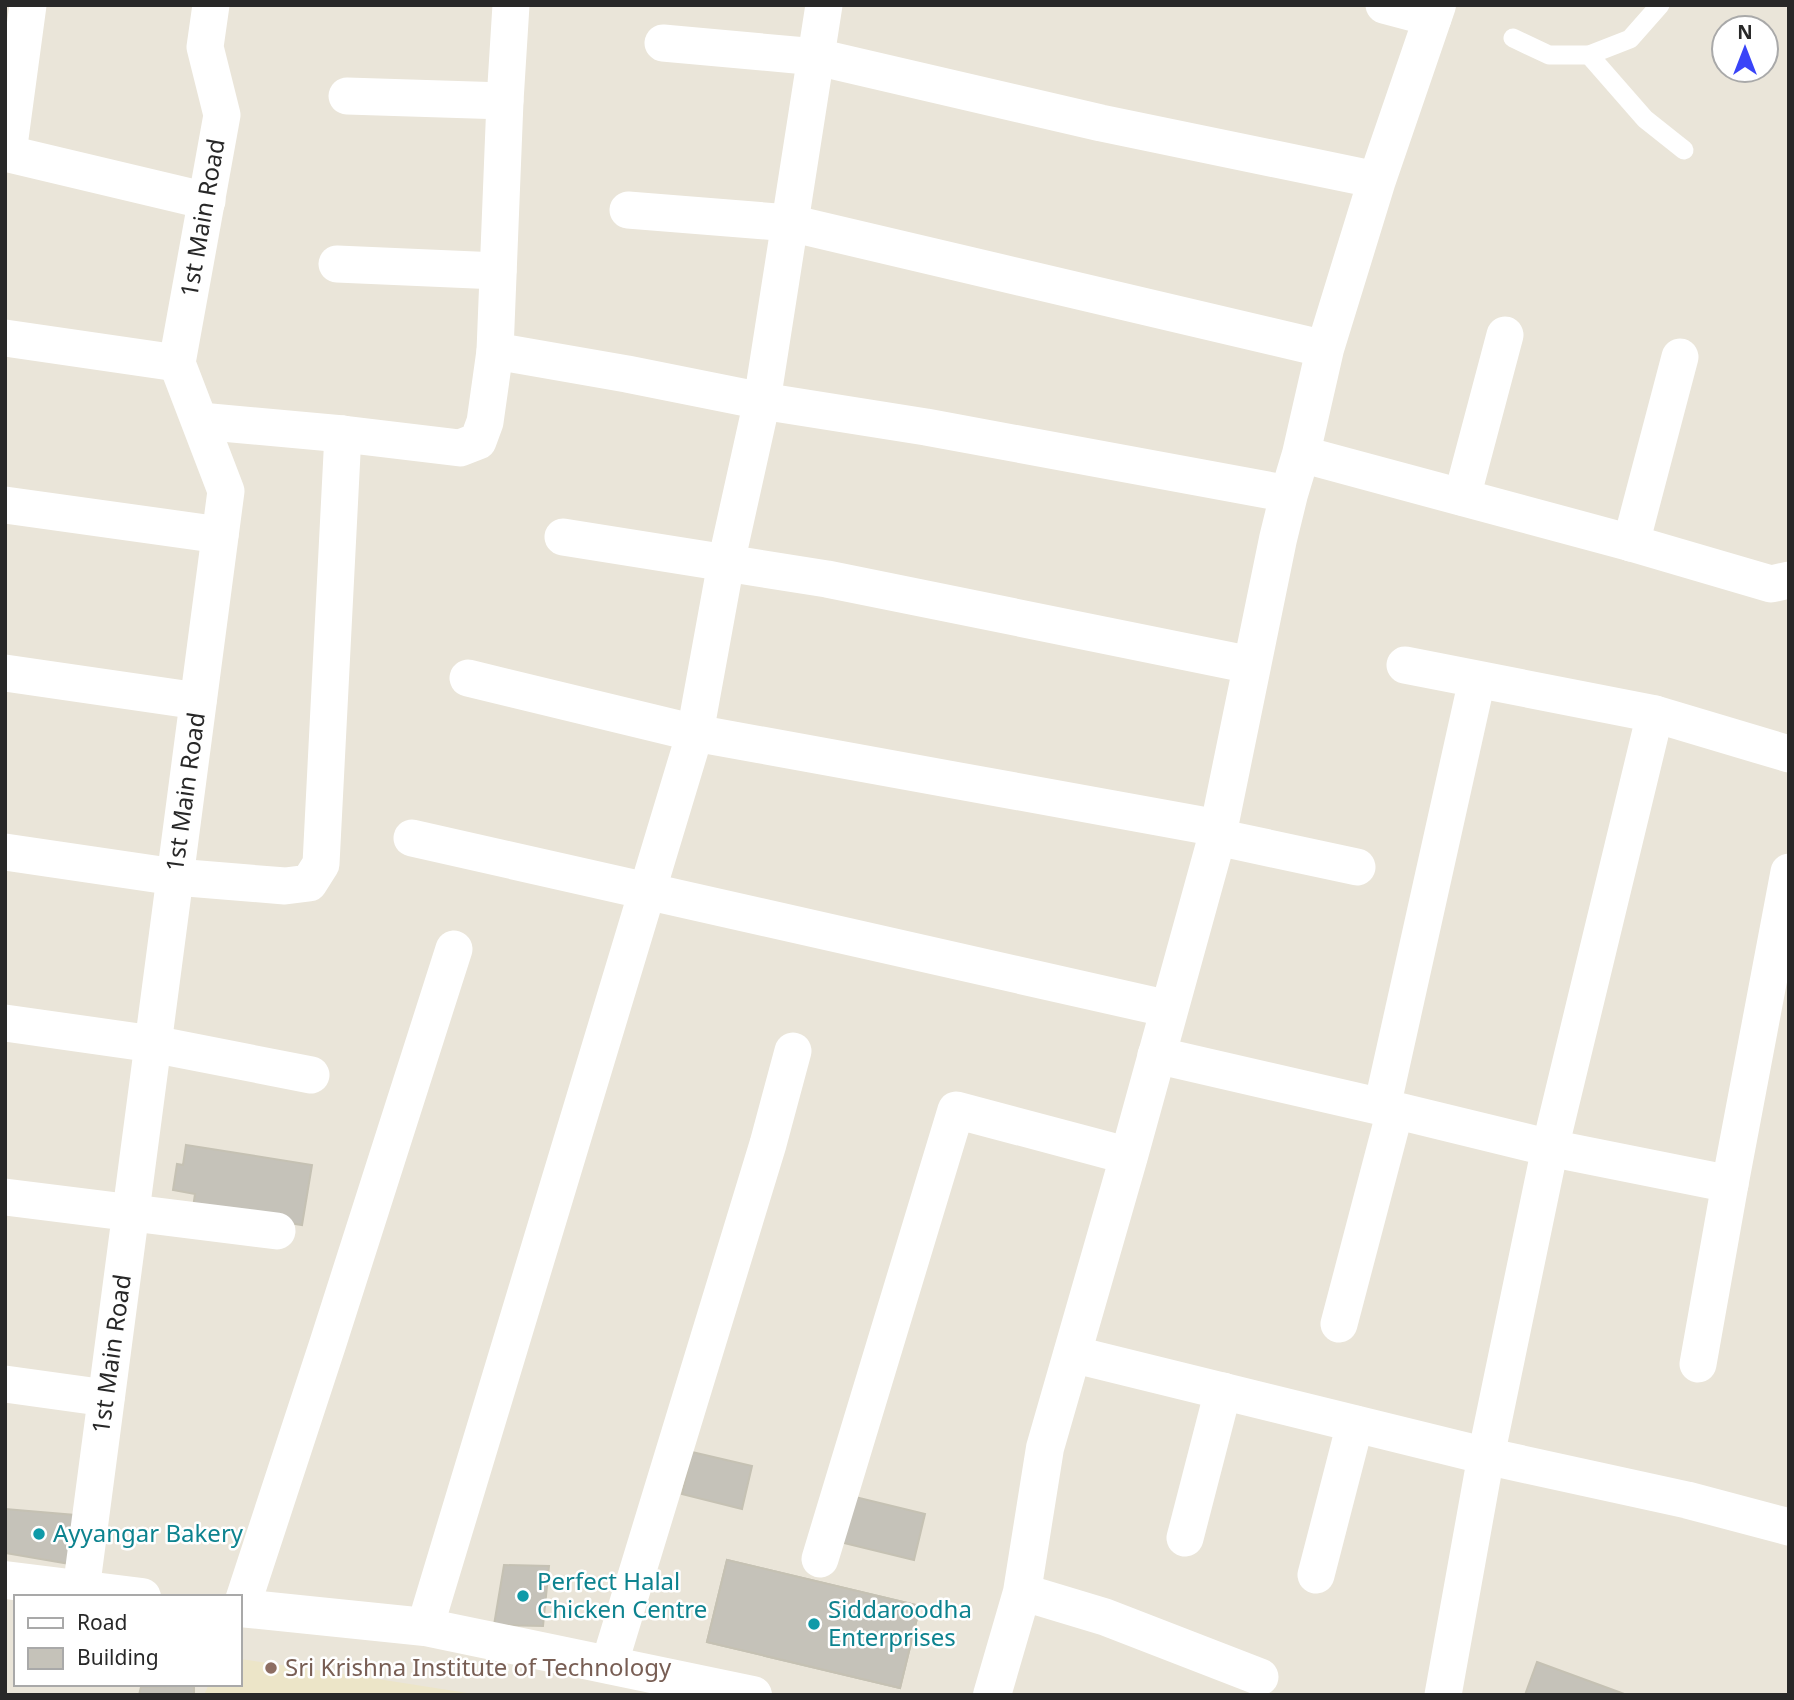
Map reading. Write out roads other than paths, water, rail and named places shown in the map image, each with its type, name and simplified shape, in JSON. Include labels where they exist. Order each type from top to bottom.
[{"type":"street","points":[[28,5],[7,153],[207,201]]},
{"type":"street","name":"1st Main Road","points":[[81,1590],[226,491],[177,363],[222,115],[205,47],[211,5]]},
{"type":"street","points":[[200,421],[460,447],[478,441],[485,422],[495,351],[511,5]]},
{"type":"street","points":[[425,1628],[695,733],[726,563],[762,401],[824,5]]},
{"type":"street","points":[[992,1695],[1023,1591],[1045,1448],[1129,1156],[1217,832],[1289,494],[1325,349],[1377,180],[1435,11],[1384,5]]},
{"type":"street","points":[[663,43],[817,57],[1101,122],[1377,180]]},
{"type":"street","points":[[346,96],[505,101]]},
{"type":"street","points":[[628,210],[790,223],[1325,349]]},
{"type":"street","points":[[337,264],[498,271]]},
{"type":"street","points":[[1462,497],[1505,335]]},
{"type":"street","points":[[5,338],[177,363]]},
{"type":"street","points":[[495,351],[762,401],[926,426],[1289,494]]},
{"type":"street","points":[[1631,543],[1680,357]]},
{"type":"street","points":[[5,852],[175,877],[285,886],[309,883],[321,864],[343,434]]},
{"type":"street","points":[[1301,454],[1631,543],[1771,584],[1789,580]]},
{"type":"street","points":[[5,505],[220,535]]},
{"type":"street","points":[[564,537],[827,579],[1251,665]]},
{"type":"street","points":[[1405,665],[1655,714],[1789,754]]},
{"type":"street","points":[[5,673],[198,701]]},
{"type":"street","points":[[468,678],[695,733],[1217,832],[1357,867]]},
{"type":"street","points":[[1339,1324],[1388,1109],[1477,680]]},
{"type":"street","points":[[1443,1695],[1486,1456],[1550,1148],[1655,714]]},
{"type":"street","points":[[412,838],[1169,1009]]},
{"type":"street","points":[[1698,1364],[1789,872]]},
{"type":"street","points":[[242,1605],[454,949]]},
{"type":"street","points":[[5,1023],[153,1044],[311,1075]]},
{"type":"street","points":[[609,1665],[760,1170],[793,1051]]},
{"type":"street","points":[[1156,1055],[1550,1148],[1730,1184]]},
{"type":"street","points":[[820,1559],[956,1110],[1129,1156]]},
{"type":"street","points":[[5,1197],[277,1231]]},
{"type":"street","points":[[1072,1354],[1486,1456],[1687,1500],[1789,1527]]},
{"type":"street","points":[[5,1384],[106,1398]]},
{"type":"street","points":[[1185,1538],[1223,1391]]},
{"type":"street","points":[[1316,1575],[1354,1424]]},
{"type":"street","points":[[5,1580],[125,1595]]},
{"type":"street","points":[[1023,1591],[1105,1617],[1260,1677]]},
{"type":"street","points":[[242,1608],[425,1628],[753,1695]]},
{"type":"lane","points":[[1513,38],[1549,55],[1589,55],[1630,39],[1660,5]]},
{"type":"lane","points":[[1589,55],[1645,119],[1684,150]]},
{"type":"place","name":"Ayyangar Bakery","points":[[39,1534]]},
{"type":"place","name":"Perfect Halal Chicken Centre","points":[[523,1596]]},
{"type":"place","name":"Siddaroodha Enterprises","points":[[814,1624]]},
{"type":"place","name":"Sri Krishna Institute of Technology","points":[[271,1668]]}]
